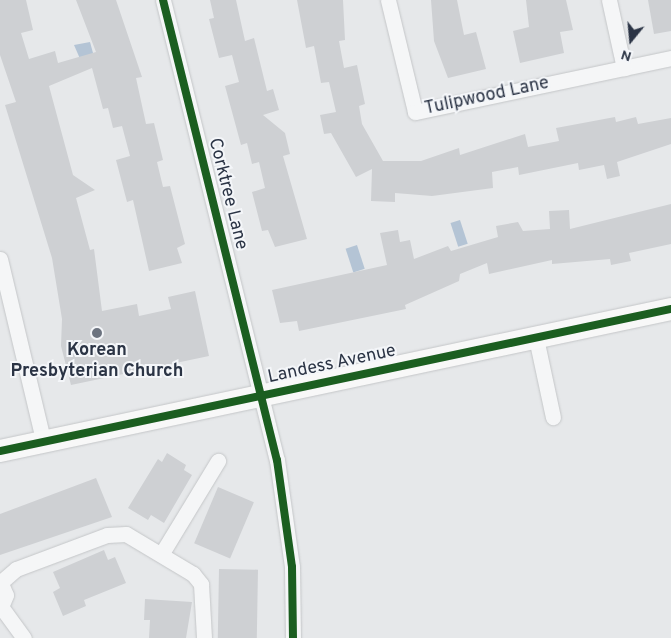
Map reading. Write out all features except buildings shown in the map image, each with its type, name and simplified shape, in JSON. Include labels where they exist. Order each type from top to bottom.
[{"type":"main road","name":"Landess Avenue","points":[[0,451],[43,439],[671,309]]},
{"type":"street","name":"Corktree Lane","points":[[163,0],[262,395],[286,506],[293,638]]},
{"type":"street","name":"Tulipwood Lane","points":[[388,0],[415,112],[671,58]]},
{"type":"street","points":[[608,0],[624,68]]},
{"type":"street","points":[[0,259],[43,439]]},
{"type":"street","points":[[536,338],[553,417]]},
{"type":"street","points":[[162,553],[218,461]]},
{"type":"street","points":[[24,638],[1,608],[6,594],[1,582],[16,569],[117,533],[162,553],[201,584],[204,638]]},
{"type":"water","points":[[90,42],[96,64],[84,68],[74,45]]},
{"type":"water","points":[[460,220],[468,244],[458,247],[450,223]]},
{"type":"water","points":[[357,245],[365,269],[353,272],[346,249]]},
{"type":"cycle path","points":[[163,0],[277,460],[292,567],[293,638]]},
{"type":"cycle path","points":[[0,451],[671,309]]},
{"type":"place","name":"Korean Presbyterian Church","points":[[97,333]]}]
